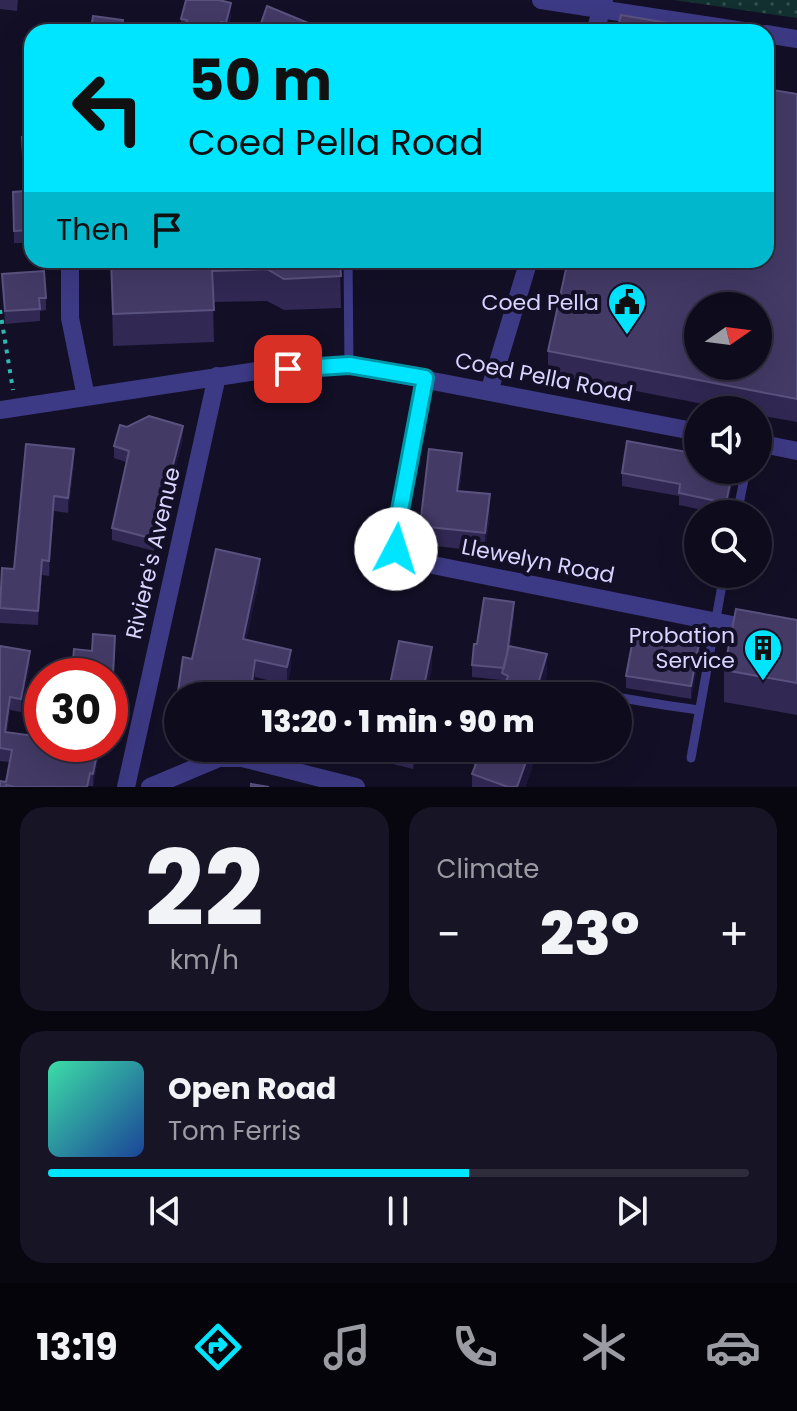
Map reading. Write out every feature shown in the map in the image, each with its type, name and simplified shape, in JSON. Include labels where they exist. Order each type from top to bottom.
[{"type":"street","points":[[541,0],[603,5],[706,24]]},
{"type":"street","points":[[774,35],[797,39]]},
{"type":"street","points":[[70,268],[70,318],[86,397]]},
{"type":"street","points":[[489,392],[527,268]]},
{"type":"street","name":"Coed Pella Road","points":[[8,409],[217,376],[349,365],[684,429]]},
{"type":"street","name":"Riviere's Avenue","points":[[126,787],[217,376]]},
{"type":"street","name":"Llewelyn Road","points":[[425,378],[396,531],[396,549],[408,560],[797,638]]},
{"type":"street","points":[[772,446],[797,451]]},
{"type":"street","points":[[150,787],[219,758],[242,758],[356,787]]},
{"type":"lane","points":[[348,268],[349,365]]},
{"type":"lane","points":[[691,758],[721,588]]},
{"type":"lane","points":[[632,699],[699,710]]},
{"type":"path","points":[[0,310],[8,409]]},
{"type":"green space","points":[[674,0],[797,0],[797,18]]},
{"type":"building","points":[[186,0],[231,3],[226,23],[186,24],[187,20],[181,19]]},
{"type":"building","points":[[267,6],[311,24],[261,24]]},
{"type":"building","points":[[621,15],[673,24],[619,24]]},
{"type":"building","points":[[93,16],[123,20],[122,24],[92,24]]},
{"type":"building","name":"Coed Pella","points":[[774,90],[797,94],[797,399],[698,380],[772,380],[772,292],[684,292],[684,377],[548,351],[566,268],[774,268]]},
{"type":"building","points":[[24,191],[24,230],[14,231],[13,192]]},
{"type":"building","points":[[111,268],[340,268],[341,276],[284,279],[267,269],[212,271],[214,310],[113,314]]},
{"type":"building","points":[[44,271],[46,298],[39,298],[40,309],[5,311],[2,274]]},
{"type":"building","points":[[149,416],[183,426],[154,539],[112,528],[129,451],[114,446],[120,425],[127,427]]},
{"type":"building","points":[[627,441],[684,451],[684,484],[730,484],[727,500],[712,500],[679,493],[680,484],[622,473]]},
{"type":"building","points":[[26,444],[74,449],[68,498],[54,496],[49,561],[42,560],[38,611],[0,608],[2,568],[14,569]]},
{"type":"building","points":[[429,449],[462,453],[457,491],[490,494],[485,533],[420,526]]},
{"type":"building","points":[[216,549],[260,559],[243,639],[291,650],[287,667],[255,660],[252,682],[179,682],[183,657],[192,659]]},
{"type":"building","points":[[484,598],[514,602],[504,668],[472,665]]},
{"type":"building","points":[[736,609],[797,620],[797,683],[724,670]]},
{"type":"building","points":[[645,628],[700,638],[691,686],[626,676],[634,634],[644,636]]},
{"type":"building","points":[[93,634],[115,636],[114,658],[73,658],[74,649],[92,651]]},
{"type":"building","points":[[399,641],[432,647],[425,682],[390,682]]},
{"type":"building","points":[[0,646],[30,651],[29,658],[24,658],[21,699],[10,697],[5,732],[24,735],[24,762],[95,762],[93,774],[90,773],[87,787],[0,787],[0,781],[6,782],[12,750],[0,748]]},
{"type":"building","points":[[509,646],[547,654],[539,682],[506,682],[508,676],[502,673]]},
{"type":"building","points":[[477,762],[526,762],[517,787],[508,787],[472,774]]},
{"type":"place","name":"Coed Pella","points":[[627,336]]},
{"type":"place","name":"Probation Service","points":[[763,682]]},
{"type":"route","points":[[288,369],[349,365],[425,378],[396,531],[396,549]]}]
